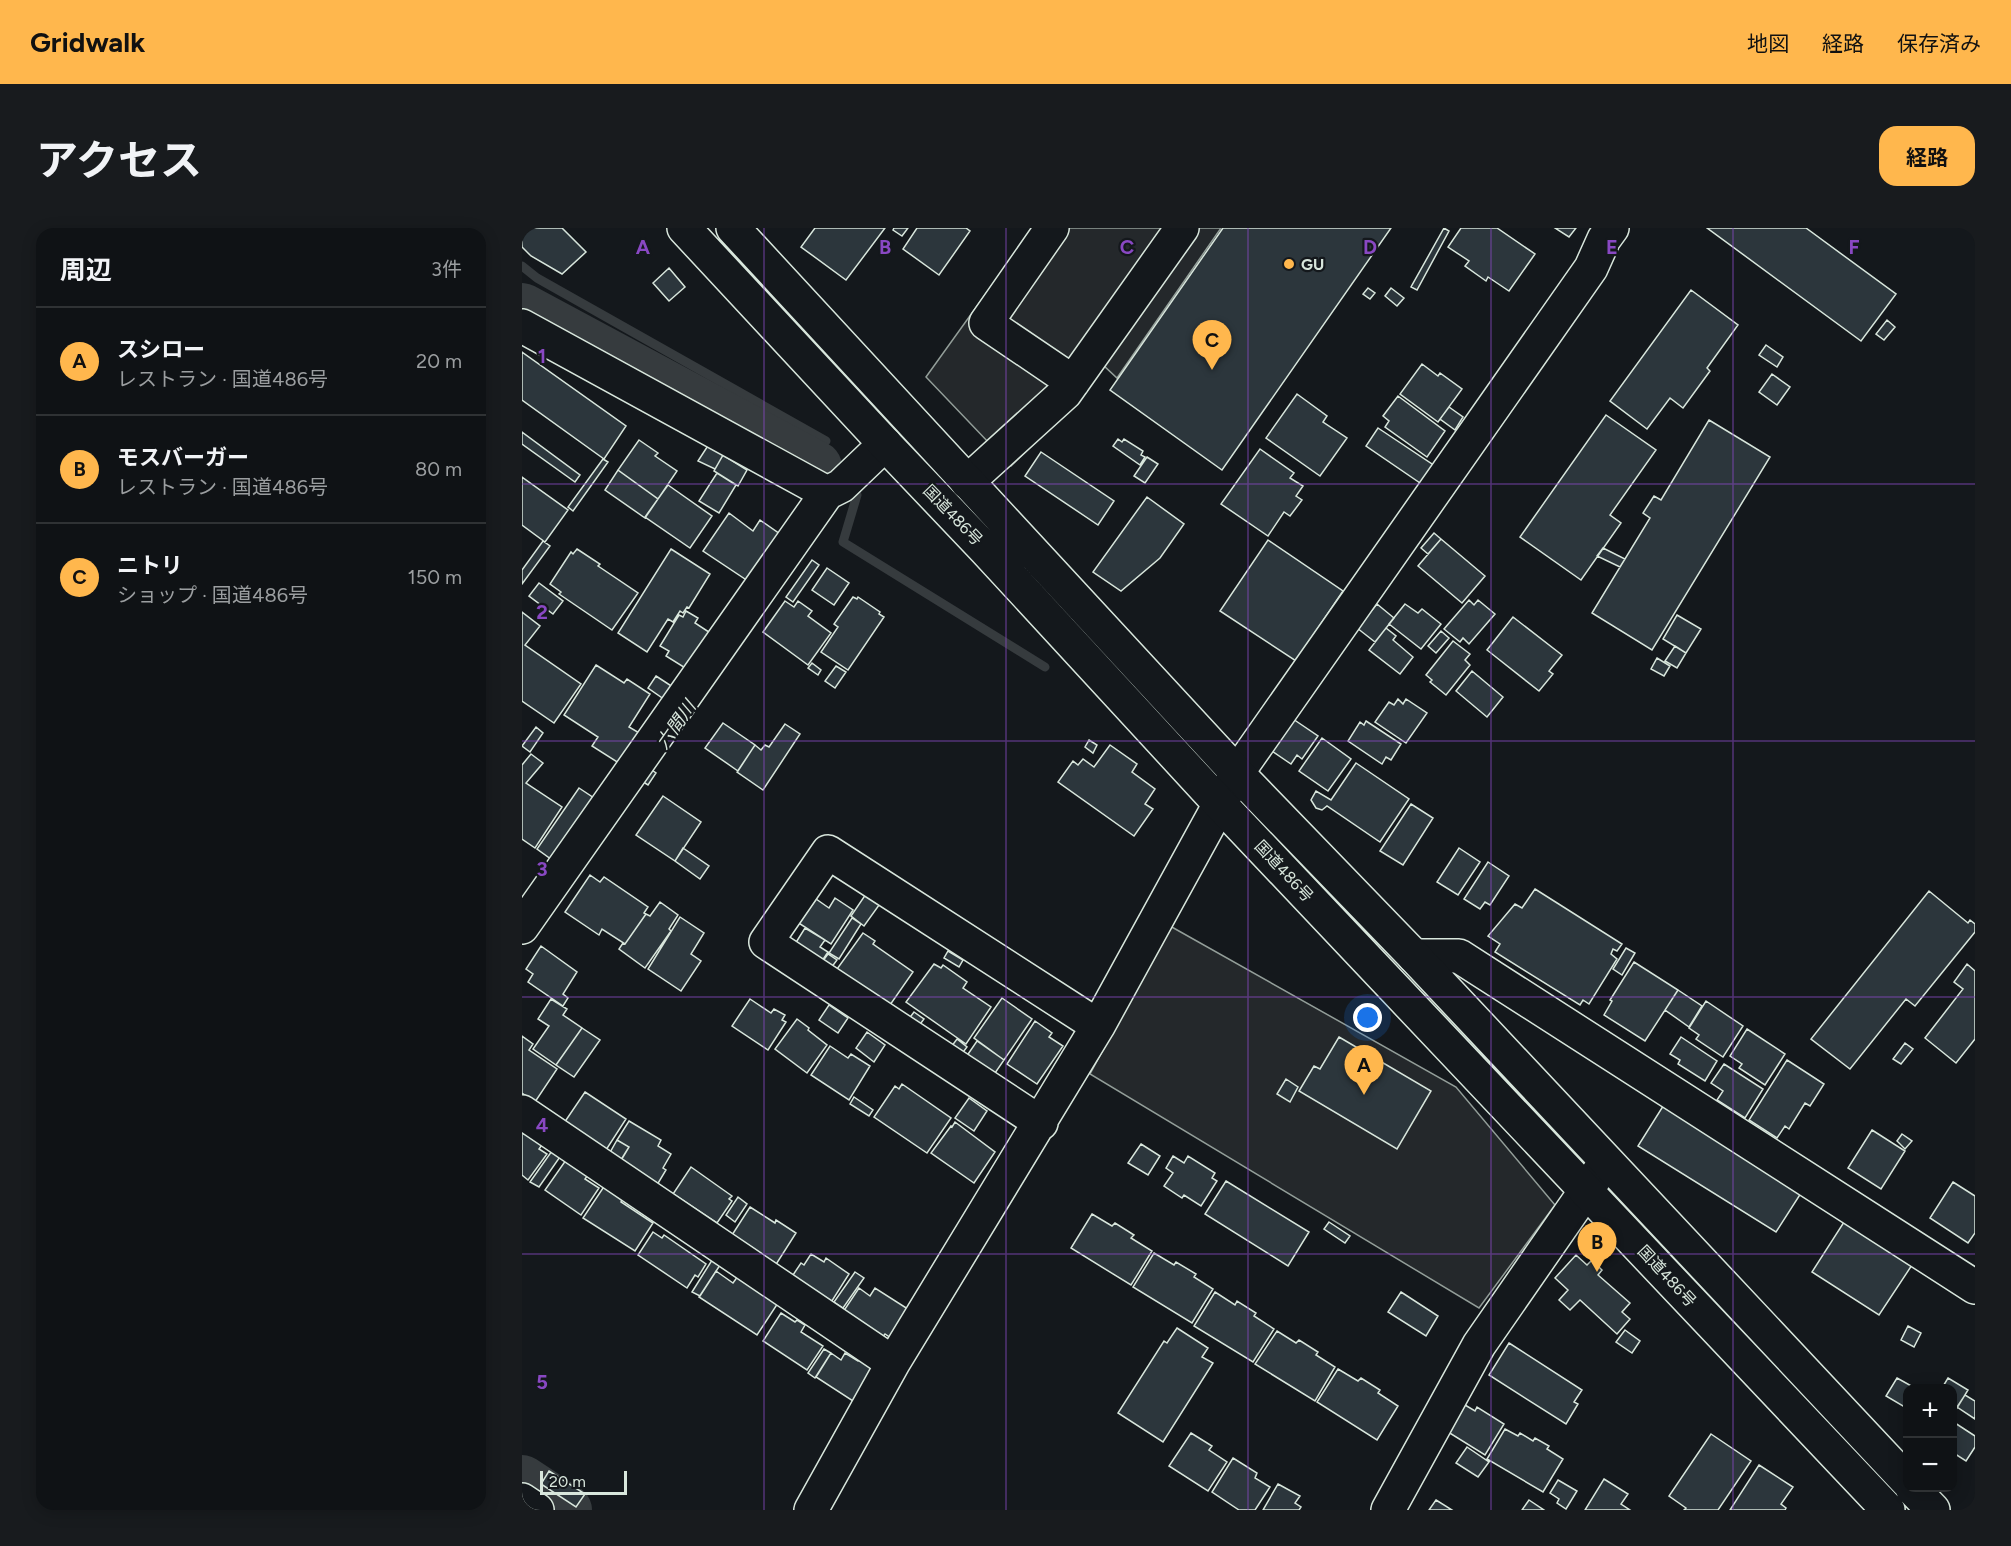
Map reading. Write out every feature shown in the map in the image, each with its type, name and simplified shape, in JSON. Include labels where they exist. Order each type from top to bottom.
[{"type":"main road","name":"国道486号","points":[[684,228],[1220,804],[1888,1510]]},
{"type":"main road","name":"国道486号","points":[[733,228],[1238,773],[1414,956],[1903,1477]]},
{"type":"main road","points":[[1052,228],[986,323],[1073,382]]},
{"type":"main road","points":[[968,482],[1065,393],[1182,228]]},
{"type":"main road","points":[[811,1510],[893,1363],[1098,1026],[1238,773],[1591,268],[1604,239],[1612,228]]},
{"type":"main road","points":[[522,326],[827,493]]},
{"type":"main road","points":[[522,927],[827,493],[841,486],[885,444]]},
{"type":"main road","points":[[1041,1123],[766,942],[828,852],[1098,1026]]},
{"type":"main road","points":[[1414,956],[1459,956],[1975,1287]]},
{"type":"main road","points":[[522,1112],[893,1363]]},
{"type":"main road","points":[[1388,1510],[1479,1345],[1605,1162]]},
{"type":"main road","points":[[1916,1492],[1934,1510]]},
{"type":"main road","points":[[522,1500],[537,1510]]},
{"type":"shaded area","points":[[1033,228],[1221,228],[1117,378],[1104,366],[1082,397],[1011,466],[926,377]]},
{"type":"shaded area","points":[[1170,926],[1456,1087],[1555,1205],[1479,1308],[1090,1074]]},
{"type":"building","points":[[522,228],[562,228],[586,252],[562,274],[531,256],[522,247]]},
{"type":"building","points":[[815,228],[885,228],[846,280],[801,247]]},
{"type":"building","points":[[894,228],[908,228],[902,236],[893,230]]},
{"type":"building","points":[[917,228],[966,228],[970,231],[939,275],[903,249]]},
{"type":"building","points":[[1223,228],[1391,228],[1222,470],[1110,390]]},
{"type":"building","points":[[1444,228],[1449,231],[1417,290],[1411,287]]},
{"type":"building","points":[[1461,228],[1497,228],[1535,254],[1509,291],[1488,277],[1486,281],[1465,266],[1469,261],[1448,247]]},
{"type":"building","points":[[1555,228],[1576,228],[1569,237]]},
{"type":"building","points":[[1707,228],[1806,228],[1896,294],[1861,341]]},
{"type":"building","points":[[669,268],[685,287],[669,301],[653,283]]},
{"type":"building","points":[[1368,288],[1375,293],[1370,299],[1363,294]]},
{"type":"building","points":[[1391,288],[1404,298],[1397,306],[1385,296]]},
{"type":"building","points":[[1691,290],[1738,325],[1707,368],[1710,371],[1683,408],[1670,398],[1647,429],[1610,401]]},
{"type":"building","points":[[1887,320],[1895,327],[1884,340],[1876,334]]},
{"type":"building","points":[[1766,345],[1783,357],[1777,367],[1759,355]]},
{"type":"building","points":[[522,352],[626,426],[604,459],[522,400]]},
{"type":"building","points":[[1422,364],[1438,376],[1440,373],[1462,389],[1438,422],[1400,394]]},
{"type":"building","points":[[1772,374],[1790,387],[1777,405],[1759,392]]},
{"type":"building","points":[[1297,394],[1327,416],[1323,422],[1347,438],[1320,476],[1266,438]]},
{"type":"building","points":[[1398,396],[1445,431],[1427,457],[1385,427],[1389,421],[1383,416]]},
{"type":"building","points":[[1449,407],[1463,417],[1455,430],[1440,419]]},
{"type":"building","points":[[1606,415],[1656,450],[1610,515],[1621,523],[1581,580],[1520,537]]},
{"type":"building","points":[[1709,420],[1770,457],[1652,650],[1592,613],[1650,518],[1643,513],[1654,496],[1661,500]]},
{"type":"building","points":[[1378,428],[1435,466],[1423,485],[1366,446]]},
{"type":"building","points":[[522,432],[580,475],[575,482],[522,444]]},
{"type":"building","points":[[1118,439],[1122,442],[1124,439],[1143,451],[1141,455],[1145,457],[1140,465],[1113,446]]},
{"type":"building","points":[[639,440],[658,453],[655,456],[677,471],[658,499],[618,470]]},
{"type":"building","points":[[711,441],[723,455],[715,469],[698,461]]},
{"type":"building","points":[[1260,449],[1294,473],[1290,478],[1303,486],[1296,496],[1302,500],[1290,516],[1284,512],[1268,536],[1221,504]]},
{"type":"building","points":[[1041,452],[1114,501],[1098,525],[1025,476]]},
{"type":"building","points":[[723,455],[747,470],[738,486],[714,471]]},
{"type":"building","points":[[1147,457],[1158,464],[1145,483],[1134,476]]},
{"type":"building","points":[[603,459],[608,462],[573,511],[568,507]]},
{"type":"building","points":[[618,470],[658,499],[645,518],[605,490]]},
{"type":"building","points":[[717,473],[736,485],[719,513],[699,501]]},
{"type":"building","points":[[522,477],[568,510],[545,542],[522,525]]},
{"type":"building","points":[[668,485],[712,516],[690,548],[645,517]]},
{"type":"building","points":[[1147,497],[1184,524],[1160,558],[1121,591],[1093,572]]},
{"type":"building","points":[[729,513],[753,531],[760,520],[780,534],[751,583],[703,551]]},
{"type":"building","points":[[1434,533],[1441,539],[1428,554],[1421,548]]},
{"type":"building","points":[[1441,539],[1485,576],[1462,603],[1418,566]]},
{"type":"building","points":[[1268,540],[1343,591],[1296,661],[1220,611]]},
{"type":"building","points":[[543,541],[550,546],[522,584],[522,570]]},
{"type":"building","points":[[1603,548],[1625,559],[1620,567],[1597,556]]},
{"type":"building","points":[[577,549],[638,593],[612,630],[559,594],[561,592],[550,584],[571,552],[573,554]]},
{"type":"building","points":[[671,549],[710,574],[689,608],[687,607],[683,613],[680,611],[673,622],[668,619],[647,652],[618,633]]},
{"type":"building","points":[[812,560],[819,565],[793,602],[786,597]]},
{"type":"building","points":[[827,568],[849,583],[834,605],[812,590]]},
{"type":"building","points":[[539,583],[563,601],[553,614],[529,596]]},
{"type":"building","points":[[853,597],[857,599],[858,597],[884,617],[848,670],[821,652],[838,627],[834,624]]},
{"type":"building","points":[[1469,600],[1474,605],[1478,600],[1495,614],[1469,644],[1463,638],[1460,642],[1444,629]]},
{"type":"building","points":[[785,601],[794,607],[798,601],[812,611],[808,616],[831,633],[808,665],[763,632]]},
{"type":"building","points":[[1377,604],[1394,618],[1375,642],[1357,628]]},
{"type":"building","points":[[1405,604],[1418,613],[1422,609],[1441,624],[1421,649],[1389,624]]},
{"type":"building","points":[[686,611],[698,618],[695,623],[712,634],[690,671],[666,656],[669,651],[660,646],[679,615],[683,617]]},
{"type":"building","points":[[522,612],[540,626],[525,645],[581,684],[554,723],[522,701]]},
{"type":"building","points":[[1677,615],[1701,629],[1686,653],[1663,639]]},
{"type":"building","points":[[1513,617],[1562,655],[1549,671],[1553,674],[1539,691],[1487,650]]},
{"type":"building","points":[[1386,628],[1396,636],[1393,640],[1413,657],[1400,674],[1369,650]]},
{"type":"building","points":[[1441,631],[1449,638],[1436,653],[1428,646]]},
{"type":"building","points":[[1453,641],[1470,654],[1465,660],[1470,665],[1446,695],[1430,682],[1432,680],[1426,675]]},
{"type":"building","points":[[1675,646],[1686,653],[1677,668],[1665,661]]},
{"type":"building","points":[[1657,658],[1670,666],[1664,676],[1651,669]]},
{"type":"building","points":[[812,663],[821,670],[818,675],[808,668]]},
{"type":"building","points":[[596,665],[624,683],[627,679],[650,694],[629,727],[641,734],[622,765],[592,746],[598,737],[564,715]]},
{"type":"building","points":[[836,666],[846,672],[835,688],[825,681]]},
{"type":"building","points":[[1472,671],[1503,697],[1487,717],[1456,691]]},
{"type":"building","points":[[656,676],[676,689],[668,702],[648,688]]},
{"type":"building","points":[[1398,699],[1403,704],[1406,699],[1427,713],[1406,743],[1375,722],[1389,702],[1394,705]]},
{"type":"building","points":[[1293,719],[1318,736],[1302,759],[1297,755],[1291,764],[1272,751]]},
{"type":"building","points":[[1366,721],[1401,744],[1391,760],[1386,757],[1382,764],[1348,741],[1360,722],[1364,725]]},
{"type":"building","points":[[723,723],[755,745],[738,771],[705,748]]},
{"type":"building","points":[[785,724],[800,734],[763,790],[737,772],[755,745],[761,750],[765,745],[769,747]]},
{"type":"building","points":[[536,727],[543,733],[530,752],[522,746]]},
{"type":"building","points":[[1322,738],[1351,759],[1328,791],[1299,771]]},
{"type":"building","points":[[1089,740],[1097,745],[1093,753],[1085,747]]},
{"type":"building","points":[[1110,745],[1137,764],[1132,772],[1155,789],[1145,804],[1153,809],[1134,836],[1058,782],[1073,761],[1078,765],[1083,759],[1094,767]]},
{"type":"building","points":[[531,754],[543,763],[526,783],[562,807],[535,848],[522,839],[522,765]]},
{"type":"building","points":[[1356,763],[1409,799],[1380,842],[1327,806],[1322,810],[1316,808],[1311,800],[1316,791],[1331,800]]},
{"type":"building","points":[[649,768],[656,773],[648,785],[640,780]]},
{"type":"building","points":[[579,788],[597,800],[555,862],[537,849]]},
{"type":"building","points":[[663,796],[701,822],[675,861],[636,835]]},
{"type":"building","points":[[1411,804],[1433,818],[1403,865],[1380,851]]},
{"type":"building","points":[[683,848],[709,866],[700,879],[675,861]]},
{"type":"building","points":[[1459,848],[1480,862],[1458,895],[1437,882]]},
{"type":"building","points":[[1488,862],[1509,876],[1490,905],[1485,902],[1480,909],[1464,899]]},
{"type":"building","points":[[590,875],[600,882],[604,877],[648,907],[644,913],[646,914],[625,944],[602,929],[599,935],[565,912]]},
{"type":"building","points":[[1535,889],[1622,944],[1617,951],[1613,949],[1611,954],[1617,959],[1589,1004],[1583,1000],[1580,1005],[1495,952],[1500,944],[1488,936],[1515,904],[1522,908]]},
{"type":"building","points":[[868,891],[882,901],[864,926],[851,916]]},
{"type":"building","points":[[1929,891],[1968,923],[1970,920],[1975,924],[1975,932],[1915,1006],[1906,999],[1850,1069],[1811,1039]]},
{"type":"building","points":[[835,898],[853,910],[831,944],[794,920],[801,910],[806,913],[816,899],[829,908]]},
{"type":"building","points":[[660,902],[678,915],[669,929],[671,931],[645,968],[619,949],[646,914],[650,916]]},
{"type":"building","points":[[680,917],[704,933],[691,954],[701,961],[681,991],[648,969]]},
{"type":"building","points":[[852,918],[861,924],[839,959],[829,953]]},
{"type":"building","points":[[805,928],[825,940],[820,947],[828,952],[822,961],[795,944]]},
{"type":"building","points":[[863,933],[875,941],[873,944],[913,972],[890,1005],[837,969]]},
{"type":"building","points":[[541,946],[577,972],[563,994],[568,998],[563,1006],[528,982],[533,974],[526,969]]},
{"type":"building","points":[[1626,948],[1635,953],[1622,975],[1613,969]]},
{"type":"building","points":[[948,951],[963,960],[959,967],[944,958]]},
{"type":"building","points":[[828,954],[837,960],[831,968],[822,962]]},
{"type":"building","points":[[1634,962],[1678,990],[1645,1041],[1604,1015],[1612,1001],[1610,1000]]},
{"type":"building","points":[[934,964],[941,968],[943,965],[967,982],[963,988],[991,1007],[966,1044],[906,1002]]},
{"type":"building","points":[[1967,964],[1975,971],[1975,1039],[1956,1063],[1925,1038],[1963,989],[1954,982]]},
{"type":"building","points":[[1678,990],[1702,1006],[1689,1027],[1665,1010]]},
{"type":"building","points":[[1002,998],[1032,1019],[1004,1060],[974,1038]]},
{"type":"building","points":[[551,999],[567,1009],[563,1015],[582,1028],[556,1065],[533,1049],[549,1026],[538,1019]]},
{"type":"building","points":[[750,999],[771,1013],[774,1009],[785,1015],[782,1020],[786,1022],[768,1050],[732,1026]]},
{"type":"building","points":[[1706,1001],[1743,1026],[1723,1057],[1696,1039],[1699,1035],[1689,1028]]},
{"type":"building","points":[[829,1005],[848,1018],[838,1033],[819,1020]]},
{"type":"building","points":[[914,1012],[924,1019],[918,1027],[908,1020]]},
{"type":"building","points":[[797,1019],[827,1045],[807,1073],[775,1049]]},
{"type":"building","points":[[1035,1021],[1052,1033],[1049,1037],[1063,1046],[1037,1084],[1007,1064]]},
{"type":"building","points":[[582,1028],[600,1040],[574,1077],[556,1065]]},
{"type":"building","points":[[1747,1029],[1785,1054],[1765,1085],[1739,1068],[1742,1064],[1730,1056]]},
{"type":"building","points":[[867,1032],[885,1045],[874,1062],[856,1048]]},
{"type":"building","points":[[522,1036],[533,1044],[529,1050],[557,1069],[535,1102],[522,1093]]},
{"type":"building","points":[[1339,1037],[1431,1091],[1397,1149],[1299,1091],[1314,1066],[1320,1069]]},
{"type":"building","points":[[1681,1037],[1717,1061],[1705,1081],[1678,1064],[1680,1060],[1670,1054]]},
{"type":"building","points":[[957,1039],[967,1047],[961,1055],[951,1047]]},
{"type":"building","points":[[977,1041],[1004,1060],[993,1076],[966,1057]]},
{"type":"building","points":[[1905,1043],[1913,1049],[1901,1064],[1893,1059]]},
{"type":"building","points":[[830,1046],[848,1058],[851,1054],[870,1066],[849,1100],[811,1075]]},
{"type":"building","points":[[1787,1060],[1824,1084],[1810,1106],[1805,1103],[1789,1129],[1785,1126],[1777,1138],[1749,1120]]},
{"type":"building","points":[[1724,1064],[1763,1089],[1745,1118],[1717,1100],[1723,1091],[1711,1083]]},
{"type":"building","points":[[1286,1079],[1298,1087],[1290,1102],[1277,1094]]},
{"type":"building","points":[[902,1084],[951,1118],[927,1153],[874,1117],[895,1086],[899,1089]]},
{"type":"building","points":[[585,1092],[626,1119],[606,1150],[564,1123]]},
{"type":"building","points":[[854,1097],[873,1110],[869,1116],[850,1104]]},
{"type":"building","points":[[969,1098],[987,1111],[974,1131],[955,1118]]},
{"type":"building","points":[[1665,1103],[1803,1190],[1776,1232],[1638,1146]]},
{"type":"building","points":[[629,1121],[661,1140],[658,1146],[671,1154],[663,1168],[666,1170],[657,1185],[620,1162],[629,1147],[617,1140]]},
{"type":"building","points":[[955,1122],[995,1152],[974,1183],[931,1153]]},
{"type":"building","points":[[527,1130],[544,1142],[539,1149],[547,1154],[528,1180],[522,1175],[522,1132],[524,1134]]},
{"type":"building","points":[[1872,1130],[1905,1151],[1881,1189],[1848,1168]]},
{"type":"building","points":[[1902,1134],[1912,1141],[1905,1149],[1897,1141]]},
{"type":"building","points":[[617,1140],[629,1147],[619,1163],[608,1156]]},
{"type":"building","points":[[1141,1144],[1160,1156],[1148,1175],[1128,1163]]},
{"type":"building","points":[[554,1148],[562,1154],[539,1187],[530,1182]]},
{"type":"building","points":[[1173,1156],[1184,1163],[1188,1156],[1215,1173],[1212,1178],[1217,1181],[1201,1206],[1184,1195],[1182,1198],[1164,1186],[1173,1173],[1166,1168]]},
{"type":"building","points":[[566,1160],[588,1175],[585,1179],[599,1188],[581,1215],[545,1190]]},
{"type":"building","points":[[691,1167],[732,1196],[729,1199],[732,1201],[717,1223],[673,1194]]},
{"type":"building","points":[[1226,1181],[1309,1232],[1288,1266],[1205,1214]]},
{"type":"building","points":[[1953,1182],[1975,1196],[1975,1233],[1968,1243],[1930,1218]]},
{"type":"building","points":[[605,1185],[623,1197],[621,1202],[653,1223],[635,1251],[583,1218]]},
{"type":"building","points":[[738,1197],[747,1204],[735,1222],[726,1215]]},
{"type":"building","points":[[750,1207],[796,1233],[775,1266],[751,1251],[753,1248],[732,1235]]},
{"type":"building","points":[[1092,1214],[1112,1226],[1115,1223],[1134,1235],[1131,1238],[1152,1251],[1131,1285],[1071,1248]]},
{"type":"building","points":[[1329,1222],[1350,1236],[1345,1243],[1324,1229]]},
{"type":"building","points":[[1844,1222],[1912,1265],[1879,1315],[1812,1272]]},
{"type":"building","points":[[653,1232],[662,1238],[664,1235],[706,1264],[687,1288],[638,1255]]},
{"type":"building","points":[[1154,1253],[1196,1274],[1194,1277],[1213,1289],[1192,1323],[1133,1287]]},
{"type":"building","points":[[811,1254],[824,1262],[826,1258],[849,1274],[830,1304],[791,1278],[801,1263],[804,1265]]},
{"type":"building","points":[[1576,1255],[1587,1265],[1592,1260],[1602,1270],[1598,1275],[1630,1303],[1622,1312],[1630,1319],[1617,1334],[1580,1300],[1570,1310],[1559,1300],[1568,1290],[1555,1278]]},
{"type":"building","points":[[714,1257],[722,1262],[700,1296],[692,1292]]},
{"type":"building","points":[[716,1271],[733,1283],[738,1276],[778,1303],[757,1335],[699,1297]]},
{"type":"building","points":[[855,1272],[864,1278],[843,1308],[834,1302]]},
{"type":"building","points":[[859,1288],[870,1296],[875,1288],[911,1311],[891,1338],[885,1334],[882,1338],[843,1312]]},
{"type":"building","points":[[1215,1292],[1235,1305],[1237,1301],[1256,1313],[1254,1316],[1274,1329],[1253,1362],[1194,1326]]},
{"type":"building","points":[[1401,1292],[1438,1316],[1426,1336],[1388,1312]]},
{"type":"building","points":[[781,1313],[805,1325],[801,1332],[823,1346],[807,1370],[763,1341]]},
{"type":"building","points":[[1908,1326],[1921,1333],[1914,1347],[1901,1340]]},
{"type":"building","points":[[1177,1328],[1208,1348],[1202,1357],[1213,1363],[1163,1442],[1118,1413],[1164,1341],[1167,1343]]},
{"type":"building","points":[[1625,1330],[1640,1341],[1632,1353],[1616,1342]]},
{"type":"building","points":[[1277,1331],[1296,1343],[1299,1340],[1318,1352],[1316,1355],[1335,1367],[1315,1401],[1255,1364]]},
{"type":"building","points":[[1509,1343],[1582,1390],[1574,1402],[1578,1404],[1566,1424],[1489,1375]]},
{"type":"building","points":[[824,1349],[831,1353],[815,1378],[808,1373]]},
{"type":"building","points":[[831,1353],[841,1360],[845,1353],[858,1361],[860,1358],[871,1365],[873,1375],[856,1403],[816,1377]]},
{"type":"building","points":[[1338,1369],[1358,1381],[1361,1378],[1380,1390],[1378,1393],[1398,1406],[1377,1440],[1317,1402]]},
{"type":"building","points":[[1897,1378],[1908,1384],[1903,1384],[1903,1406],[1886,1396]]},
{"type":"building","points":[[1948,1378],[1968,1390],[1957,1408],[1957,1384],[1944,1384]]},
{"type":"building","points":[[1965,1395],[1975,1401],[1975,1419],[1957,1407]]},
{"type":"building","points":[[1465,1405],[1475,1411],[1477,1407],[1504,1424],[1485,1455],[1448,1432]]},
{"type":"building","points":[[1957,1424],[1975,1436],[1975,1447],[1966,1461],[1957,1455]]},
{"type":"building","points":[[1505,1429],[1518,1436],[1520,1433],[1533,1441],[1535,1438],[1549,1446],[1547,1449],[1563,1459],[1543,1492],[1487,1459]]},
{"type":"building","points":[[1191,1433],[1212,1446],[1209,1450],[1227,1462],[1208,1491],[1169,1466]]},
{"type":"building","points":[[1711,1434],[1751,1461],[1718,1510],[1684,1510],[1686,1508],[1669,1496]]},
{"type":"building","points":[[1467,1447],[1489,1462],[1478,1477],[1456,1463]]},
{"type":"building","points":[[1233,1458],[1257,1473],[1255,1478],[1270,1487],[1255,1510],[1239,1510],[1212,1492]]},
{"type":"building","points":[[1759,1465],[1793,1487],[1781,1504],[1786,1508],[1785,1510],[1730,1510]]},
{"type":"building","points":[[549,1471],[585,1494],[576,1507],[541,1484]]},
{"type":"building","points":[[1604,1479],[1628,1494],[1621,1504],[1630,1510],[1585,1510]]},
{"type":"building","points":[[1558,1480],[1577,1491],[1566,1509],[1557,1503],[1559,1499],[1550,1493]]},
{"type":"building","points":[[1278,1484],[1300,1496],[1295,1503],[1301,1507],[1299,1510],[1263,1510]]},
{"type":"building","points":[[1436,1500],[1452,1510],[1429,1510]]},
{"type":"building","points":[[1529,1500],[1544,1510],[1522,1510]]},
{"type":"waterway","points":[[522,266],[537,278],[826,441]]},
{"type":"waterway","name":"六間川","points":[[522,309],[816,467]]},
{"type":"waterway","points":[[857,495],[843,542],[1045,667]]},
{"type":"waterway","name":"六間川","points":[[522,1481],[566,1510]]},
{"type":"place","name":"GU","points":[[1289,264]]},
{"type":"place","name":"ニトリ","points":[[1212,370]]},
{"type":"place","name":"スシロー","points":[[1364,1095]]},
{"type":"place","name":"モスバーガー","points":[[1597,1272]]}]
